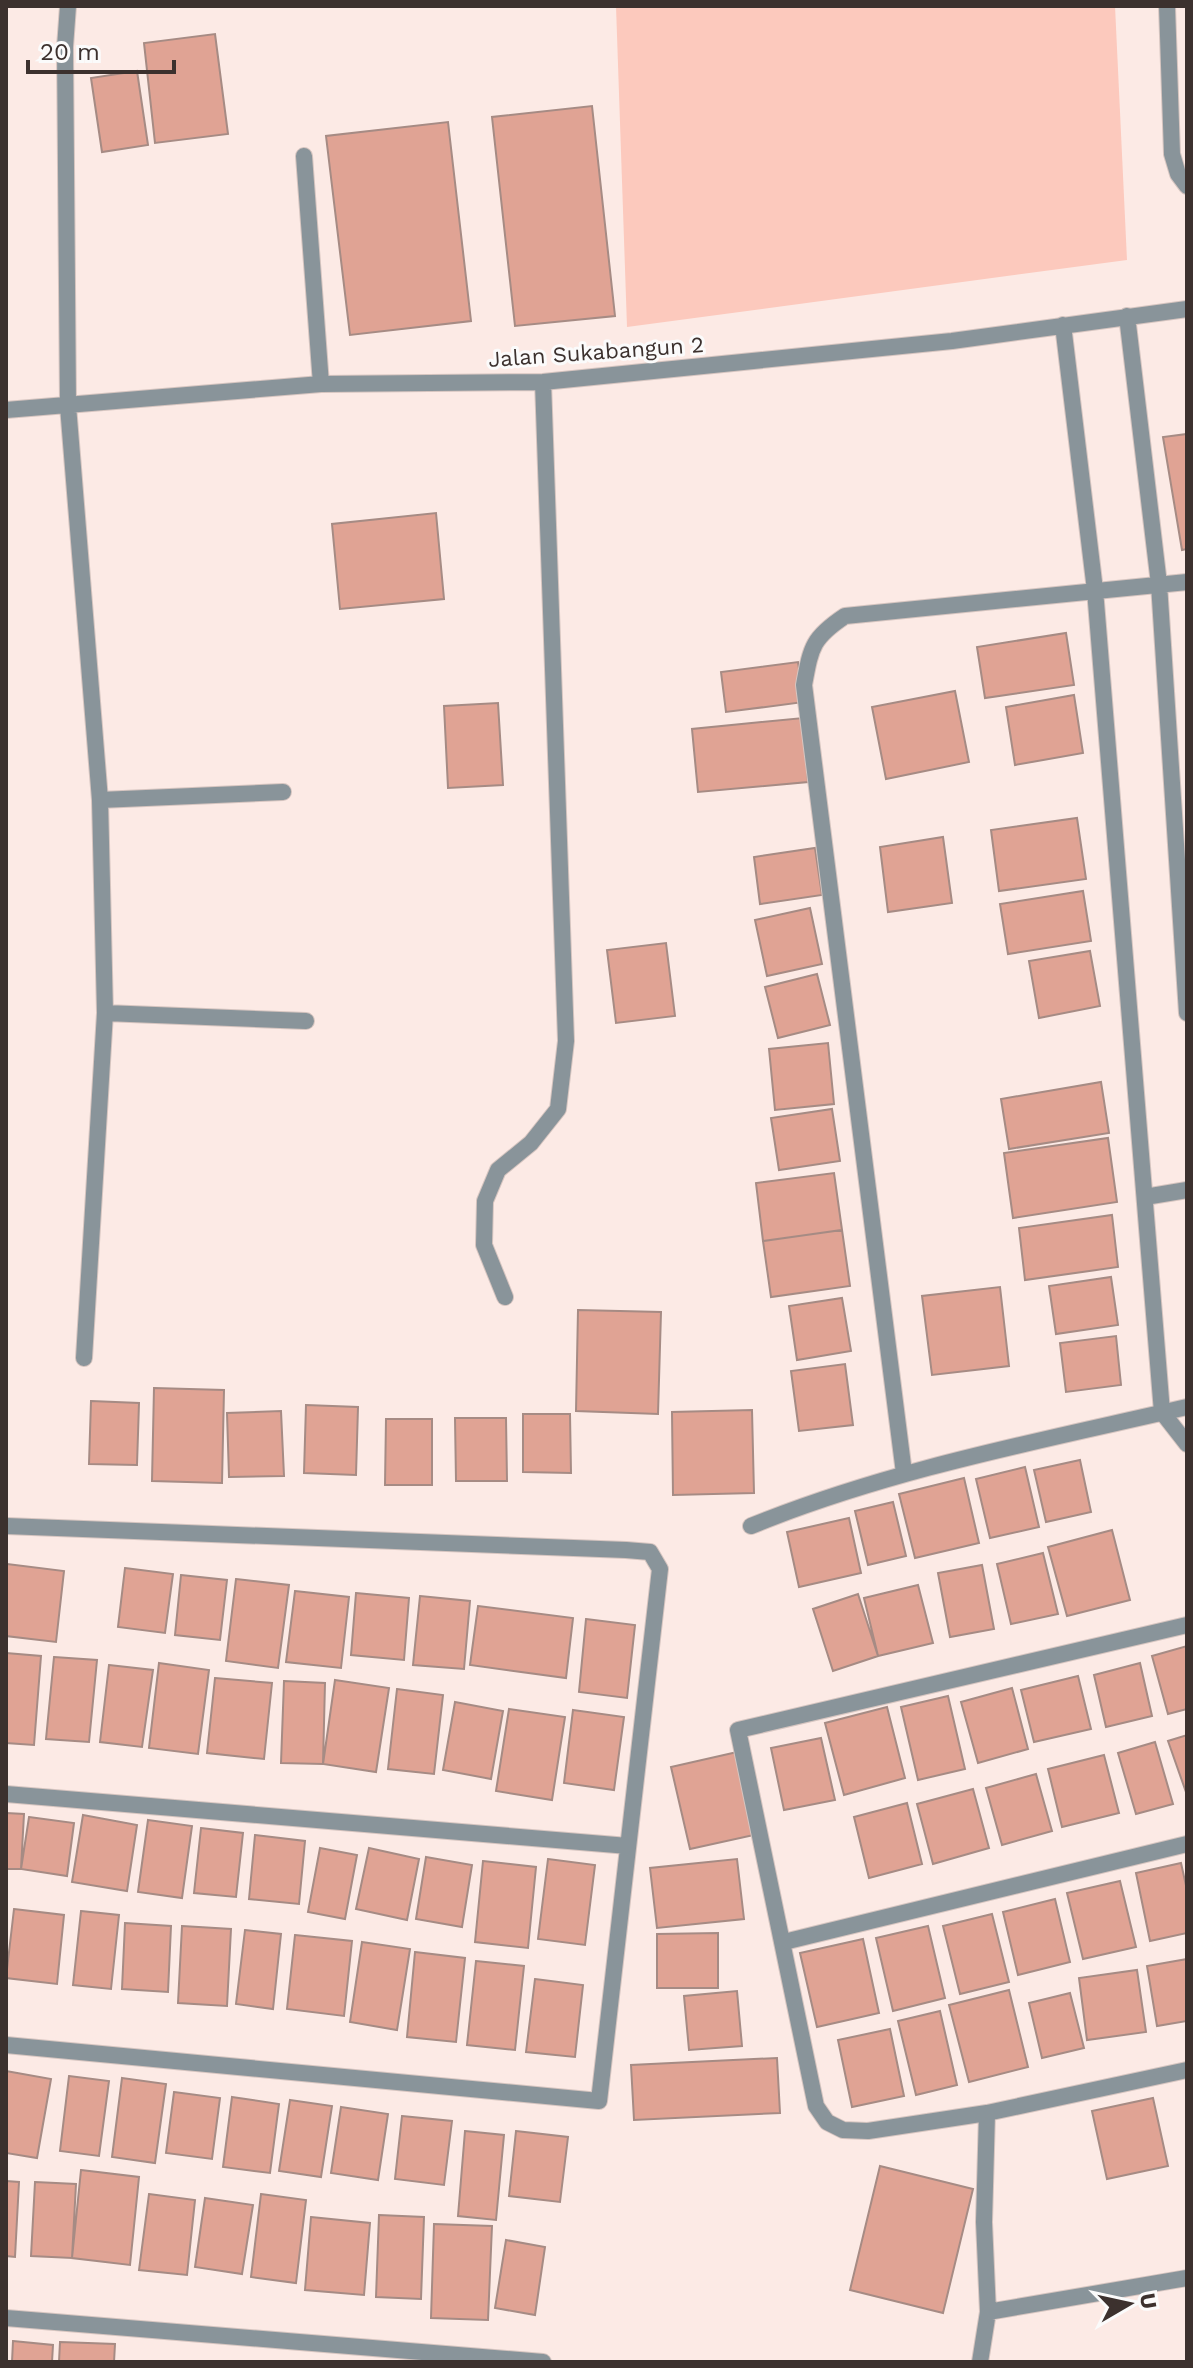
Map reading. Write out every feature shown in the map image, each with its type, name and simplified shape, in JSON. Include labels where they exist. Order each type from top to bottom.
[{"type":"street","points":[[68,6],[65,47],[68,406],[100,800],[105,1013],[84,1358]]},
{"type":"street","points":[[1167,6],[1172,154],[1178,174],[1187,186]]},
{"type":"street","points":[[304,156],[321,384]]},
{"type":"street","name":"Jalan Sukabangun 2","points":[[6,410],[321,384],[543,382],[952,341],[1187,309]]},
{"type":"street","points":[[1127,316],[1159,584],[1187,1013]]},
{"type":"street","points":[[1063,325],[1095,590],[1162,1412],[1187,1444]]},
{"type":"street","points":[[505,1297],[484,1245],[485,1201],[498,1170],[531,1143],[558,1109],[566,1041],[543,382]]},
{"type":"street","points":[[904,1473],[804,685],[809,655],[822,631],[845,616],[1187,582]]},
{"type":"street","points":[[100,800],[283,792]]},
{"type":"street","points":[[105,1013],[306,1021]]},
{"type":"street","points":[[1145,1197],[1187,1190]]},
{"type":"street","points":[[751,1526],[810,1502],[904,1473],[1187,1407]]},
{"type":"street","points":[[6,1526],[650,1552],[660,1569],[599,2101],[6,2045]]},
{"type":"street","points":[[1187,1625],[738,1730],[816,2106],[827,2122],[843,2130],[868,2131],[987,2113],[1187,2070]]},
{"type":"street","points":[[6,1794],[628,1846]]},
{"type":"street","points":[[784,1942],[1187,1844]]},
{"type":"street","points":[[980,2362],[988,2312],[984,2222],[987,2113]]},
{"type":"street","points":[[988,2312],[1187,2278]]},
{"type":"street","points":[[6,2318],[543,2362]]},
{"type":"shaded area","points":[[616,6],[1115,6],[1127,260],[627,327]]},
{"type":"building","points":[[215,34],[228,134],[155,143],[144,43]]},
{"type":"building","points":[[137,71],[148,145],[102,152],[91,78]]},
{"type":"building","points":[[592,106],[615,316],[515,326],[492,117]]},
{"type":"building","points":[[448,122],[471,321],[350,335],[326,136]]},
{"type":"building","points":[[1187,434],[1187,549],[1182,550],[1163,437]]},
{"type":"building","points":[[436,513],[444,599],[340,609],[332,524]]},
{"type":"building","points":[[1066,633],[1074,685],[985,698],[977,647]]},
{"type":"building","points":[[798,662],[804,702],[726,712],[721,672]]},
{"type":"building","points":[[955,691],[969,762],[886,779],[872,707]]},
{"type":"building","points":[[1074,695],[1083,753],[1015,765],[1006,707]]},
{"type":"building","points":[[498,703],[503,785],[448,788],[444,706]]},
{"type":"building","points":[[803,718],[808,782],[698,792],[692,729]]},
{"type":"building","points":[[1077,818],[1086,879],[999,891],[991,830]]},
{"type":"building","points":[[943,837],[952,903],[888,912],[880,847]]},
{"type":"building","points":[[815,848],[822,895],[760,904],[754,857]]},
{"type":"building","points":[[1083,891],[1091,941],[1008,954],[1000,904]]},
{"type":"building","points":[[810,908],[822,964],[767,976],[755,920]]},
{"type":"building","points":[[666,943],[675,1016],[616,1023],[607,950]]},
{"type":"building","points":[[1090,951],[1100,1006],[1039,1018],[1029,961]]},
{"type":"building","points":[[817,974],[830,1025],[778,1038],[765,987]]},
{"type":"building","points":[[828,1043],[834,1104],[775,1110],[769,1049]]},
{"type":"building","points":[[1101,1082],[1109,1133],[1009,1149],[1001,1099]]},
{"type":"building","points":[[832,1109],[840,1161],[779,1170],[771,1118]]},
{"type":"building","points":[[1108,1138],[1117,1202],[1013,1218],[1004,1153]]},
{"type":"building","points":[[834,1173],[842,1230],[763,1241],[756,1183]]},
{"type":"building","points":[[1112,1215],[1118,1267],[1025,1280],[1019,1228]]},
{"type":"building","points":[[842,1230],[850,1286],[771,1297],[763,1241]]},
{"type":"building","points":[[1111,1277],[1118,1325],[1056,1334],[1049,1286]]},
{"type":"building","points":[[1000,1287],[1009,1366],[932,1375],[922,1296]]},
{"type":"building","points":[[842,1298],[851,1351],[797,1360],[789,1306]]},
{"type":"building","points":[[578,1310],[661,1312],[658,1414],[576,1411]]},
{"type":"building","points":[[1116,1336],[1121,1385],[1066,1392],[1060,1343]]},
{"type":"building","points":[[845,1364],[853,1425],[799,1431],[791,1371]]},
{"type":"building","points":[[154,1388],[224,1390],[222,1483],[152,1481]]},
{"type":"building","points":[[91,1401],[139,1403],[137,1465],[89,1464]]},
{"type":"building","points":[[306,1405],[358,1407],[356,1475],[304,1473]]},
{"type":"building","points":[[752,1410],[754,1493],[673,1495],[672,1412]]},
{"type":"building","points":[[281,1411],[284,1476],[229,1477],[227,1413]]},
{"type":"building","points":[[523,1414],[570,1414],[571,1473],[523,1472]]},
{"type":"building","points":[[455,1418],[506,1418],[507,1481],[456,1481]]},
{"type":"building","points":[[386,1419],[432,1419],[432,1485],[385,1485]]},
{"type":"building","points":[[1080,1460],[1091,1512],[1046,1522],[1034,1470]]},
{"type":"building","points":[[1025,1467],[1039,1527],[990,1538],[976,1479]]},
{"type":"building","points":[[964,1478],[979,1543],[915,1558],[899,1494]]},
{"type":"building","points":[[893,1502],[906,1556],[868,1565],[855,1511]]},
{"type":"building","points":[[849,1518],[861,1573],[799,1587],[787,1532]]},
{"type":"building","points":[[1112,1530],[1130,1600],[1067,1616],[1048,1547]]},
{"type":"building","points":[[1043,1553],[1058,1614],[1011,1624],[997,1564]]},
{"type":"building","points":[[7,1564],[64,1571],[56,1642],[6,1636]]},
{"type":"building","points":[[982,1565],[994,1629],[950,1637],[938,1573]]},
{"type":"building","points":[[125,1568],[173,1574],[165,1633],[118,1627]]},
{"type":"building","points":[[181,1575],[227,1580],[220,1640],[175,1635]]},
{"type":"building","points":[[236,1579],[289,1585],[278,1668],[226,1661]]},
{"type":"building","points":[[918,1585],[933,1643],[878,1656],[864,1598]]},
{"type":"building","points":[[295,1591],[349,1597],[341,1668],[286,1662]]},
{"type":"building","points":[[356,1593],[409,1598],[404,1660],[351,1655]]},
{"type":"building","points":[[858,1594],[878,1656],[833,1671],[813,1609]]},
{"type":"building","points":[[420,1596],[470,1601],[464,1669],[413,1665]]},
{"type":"building","points":[[478,1606],[573,1618],[566,1678],[470,1665]]},
{"type":"building","points":[[586,1619],[635,1625],[627,1698],[579,1692]]},
{"type":"building","points":[[1187,1646],[1187,1709],[1168,1714],[1152,1656]]},
{"type":"building","points":[[6,1653],[41,1656],[34,1745],[6,1743]]},
{"type":"building","points":[[54,1657],[97,1660],[89,1742],[46,1739]]},
{"type":"building","points":[[159,1663],[209,1670],[198,1754],[149,1748]]},
{"type":"building","points":[[1140,1663],[1152,1716],[1106,1727],[1094,1675]]},
{"type":"building","points":[[109,1665],[153,1670],[142,1747],[100,1742]]},
{"type":"building","points":[[1078,1676],[1091,1729],[1034,1742],[1021,1690]]},
{"type":"building","points":[[215,1678],[272,1683],[264,1759],[207,1753]]},
{"type":"building","points":[[335,1680],[389,1688],[376,1772],[323,1764]]},
{"type":"building","points":[[284,1681],[325,1683],[323,1764],[281,1763]]},
{"type":"building","points":[[1012,1688],[1028,1749],[978,1763],[961,1702]]},
{"type":"building","points":[[397,1689],[443,1695],[434,1774],[388,1769]]},
{"type":"building","points":[[948,1696],[965,1769],[918,1780],[901,1707]]},
{"type":"building","points":[[455,1702],[503,1711],[491,1779],[443,1770]]},
{"type":"building","points":[[887,1707],[905,1778],[844,1795],[825,1723]]},
{"type":"building","points":[[509,1709],[565,1717],[552,1800],[496,1791]]},
{"type":"building","points":[[573,1710],[624,1717],[614,1790],[564,1783]]},
{"type":"building","points":[[1187,1735],[1187,1795],[1168,1741]]},
{"type":"building","points":[[821,1738],[835,1800],[784,1810],[771,1748]]},
{"type":"building","points":[[1155,1742],[1173,1804],[1136,1814],[1118,1753]]},
{"type":"building","points":[[746,1750],[763,1833],[690,1849],[671,1767]]},
{"type":"building","points":[[1104,1755],[1119,1813],[1062,1827],[1048,1769]]},
{"type":"building","points":[[1036,1774],[1052,1831],[1002,1845],[986,1788]]},
{"type":"building","points":[[973,1789],[989,1848],[933,1864],[917,1804]]},
{"type":"building","points":[[907,1803],[922,1864],[869,1878],[854,1817]]},
{"type":"building","points":[[6,1813],[24,1814],[21,1869],[6,1869]]},
{"type":"building","points":[[83,1815],[137,1825],[127,1891],[72,1882]]},
{"type":"building","points":[[29,1817],[74,1823],[67,1876],[21,1869]]},
{"type":"building","points":[[148,1820],[192,1826],[182,1898],[138,1892]]},
{"type":"building","points":[[201,1828],[243,1833],[236,1897],[194,1893]]},
{"type":"building","points":[[255,1835],[305,1841],[299,1904],[249,1899]]},
{"type":"building","points":[[320,1848],[357,1855],[345,1919],[308,1912]]},
{"type":"building","points":[[369,1848],[419,1859],[407,1920],[356,1909]]},
{"type":"building","points":[[426,1857],[472,1865],[462,1927],[416,1919]]},
{"type":"building","points":[[548,1859],[595,1865],[585,1945],[538,1939]]},
{"type":"building","points":[[737,1859],[744,1919],[657,1928],[650,1868]]},
{"type":"building","points":[[483,1861],[536,1867],[528,1948],[475,1942]]},
{"type":"building","points":[[1181,1863],[1187,1890],[1187,1933],[1150,1941],[1136,1873]]},
{"type":"building","points":[[1120,1881],[1136,1947],[1083,1959],[1067,1893]]},
{"type":"building","points":[[1055,1899],[1070,1962],[1018,1975],[1003,1912]]},
{"type":"building","points":[[14,1909],[64,1915],[57,1984],[6,1978]]},
{"type":"building","points":[[81,1911],[119,1915],[111,1989],[73,1985]]},
{"type":"building","points":[[992,1914],[1009,1982],[960,1994],[943,1926]]},
{"type":"building","points":[[125,1923],[171,1926],[168,1992],[122,1989]]},
{"type":"building","points":[[182,1926],[231,1929],[227,2006],[178,2003]]},
{"type":"building","points":[[928,1926],[945,1998],[893,2011],[876,1938]]},
{"type":"building","points":[[245,1930],[281,1934],[273,2009],[236,2004]]},
{"type":"building","points":[[718,1933],[718,1988],[657,1988],[657,1934]]},
{"type":"building","points":[[295,1935],[352,1941],[344,2016],[287,2009]]},
{"type":"building","points":[[863,1939],[879,2013],[817,2027],[800,1953]]},
{"type":"building","points":[[362,1942],[410,1949],[397,2030],[350,2022]]},
{"type":"building","points":[[415,1952],[465,1958],[456,2042],[407,2037]]},
{"type":"building","points":[[1187,1959],[1187,2021],[1157,2026],[1147,1966]]},
{"type":"building","points":[[476,1961],[524,1966],[515,2050],[467,2045]]},
{"type":"building","points":[[1137,1970],[1146,2032],[1087,2040],[1079,1978]]},
{"type":"building","points":[[535,1979],[583,1985],[575,2057],[526,2052]]},
{"type":"building","points":[[1009,1990],[1028,2067],[969,2082],[949,2005]]},
{"type":"building","points":[[737,1991],[742,2046],[689,2050],[684,1996]]},
{"type":"building","points":[[1070,1993],[1084,2048],[1042,2058],[1029,2003]]},
{"type":"building","points":[[940,2011],[957,2085],[916,2095],[898,2021]]},
{"type":"building","points":[[890,2029],[904,2096],[852,2107],[838,2040]]},
{"type":"building","points":[[777,2058],[780,2113],[634,2120],[631,2065]]},
{"type":"building","points":[[6,2071],[51,2079],[37,2158],[6,2153]]},
{"type":"building","points":[[69,2076],[109,2081],[99,2156],[60,2151]]},
{"type":"building","points":[[122,2078],[166,2084],[155,2163],[112,2157]]},
{"type":"building","points":[[174,2092],[220,2098],[212,2159],[166,2153]]},
{"type":"building","points":[[232,2097],[279,2104],[270,2173],[223,2167]]},
{"type":"building","points":[[1153,2098],[1168,2166],[1107,2179],[1092,2111]]},
{"type":"building","points":[[290,2100],[332,2106],[321,2177],[279,2171]]},
{"type":"building","points":[[341,2107],[388,2114],[378,2180],[331,2173]]},
{"type":"building","points":[[402,2116],[452,2121],[444,2185],[395,2179]]},
{"type":"building","points":[[465,2131],[504,2135],[496,2220],[458,2216]]},
{"type":"building","points":[[516,2131],[568,2137],[560,2202],[509,2196]]},
{"type":"building","points":[[880,2166],[973,2189],[943,2313],[850,2290]]},
{"type":"building","points":[[81,2170],[139,2177],[130,2265],[72,2258]]},
{"type":"building","points":[[6,2181],[19,2182],[15,2257],[6,2256]]},
{"type":"building","points":[[35,2182],[76,2184],[72,2258],[31,2256]]},
{"type":"building","points":[[149,2194],[195,2200],[187,2275],[139,2270]]},
{"type":"building","points":[[261,2194],[306,2200],[296,2283],[251,2277]]},
{"type":"building","points":[[205,2198],[253,2205],[242,2274],[195,2267]]},
{"type":"building","points":[[379,2215],[424,2217],[421,2299],[376,2297]]},
{"type":"building","points":[[311,2217],[370,2223],[364,2295],[305,2290]]},
{"type":"building","points":[[434,2224],[492,2226],[488,2320],[431,2318]]},
{"type":"building","points":[[506,2240],[545,2247],[535,2315],[495,2308]]},
{"type":"building","points":[[13,2341],[53,2345],[52,2362],[12,2362]]},
{"type":"building","points":[[60,2342],[115,2344],[114,2362],[59,2362]]}]
